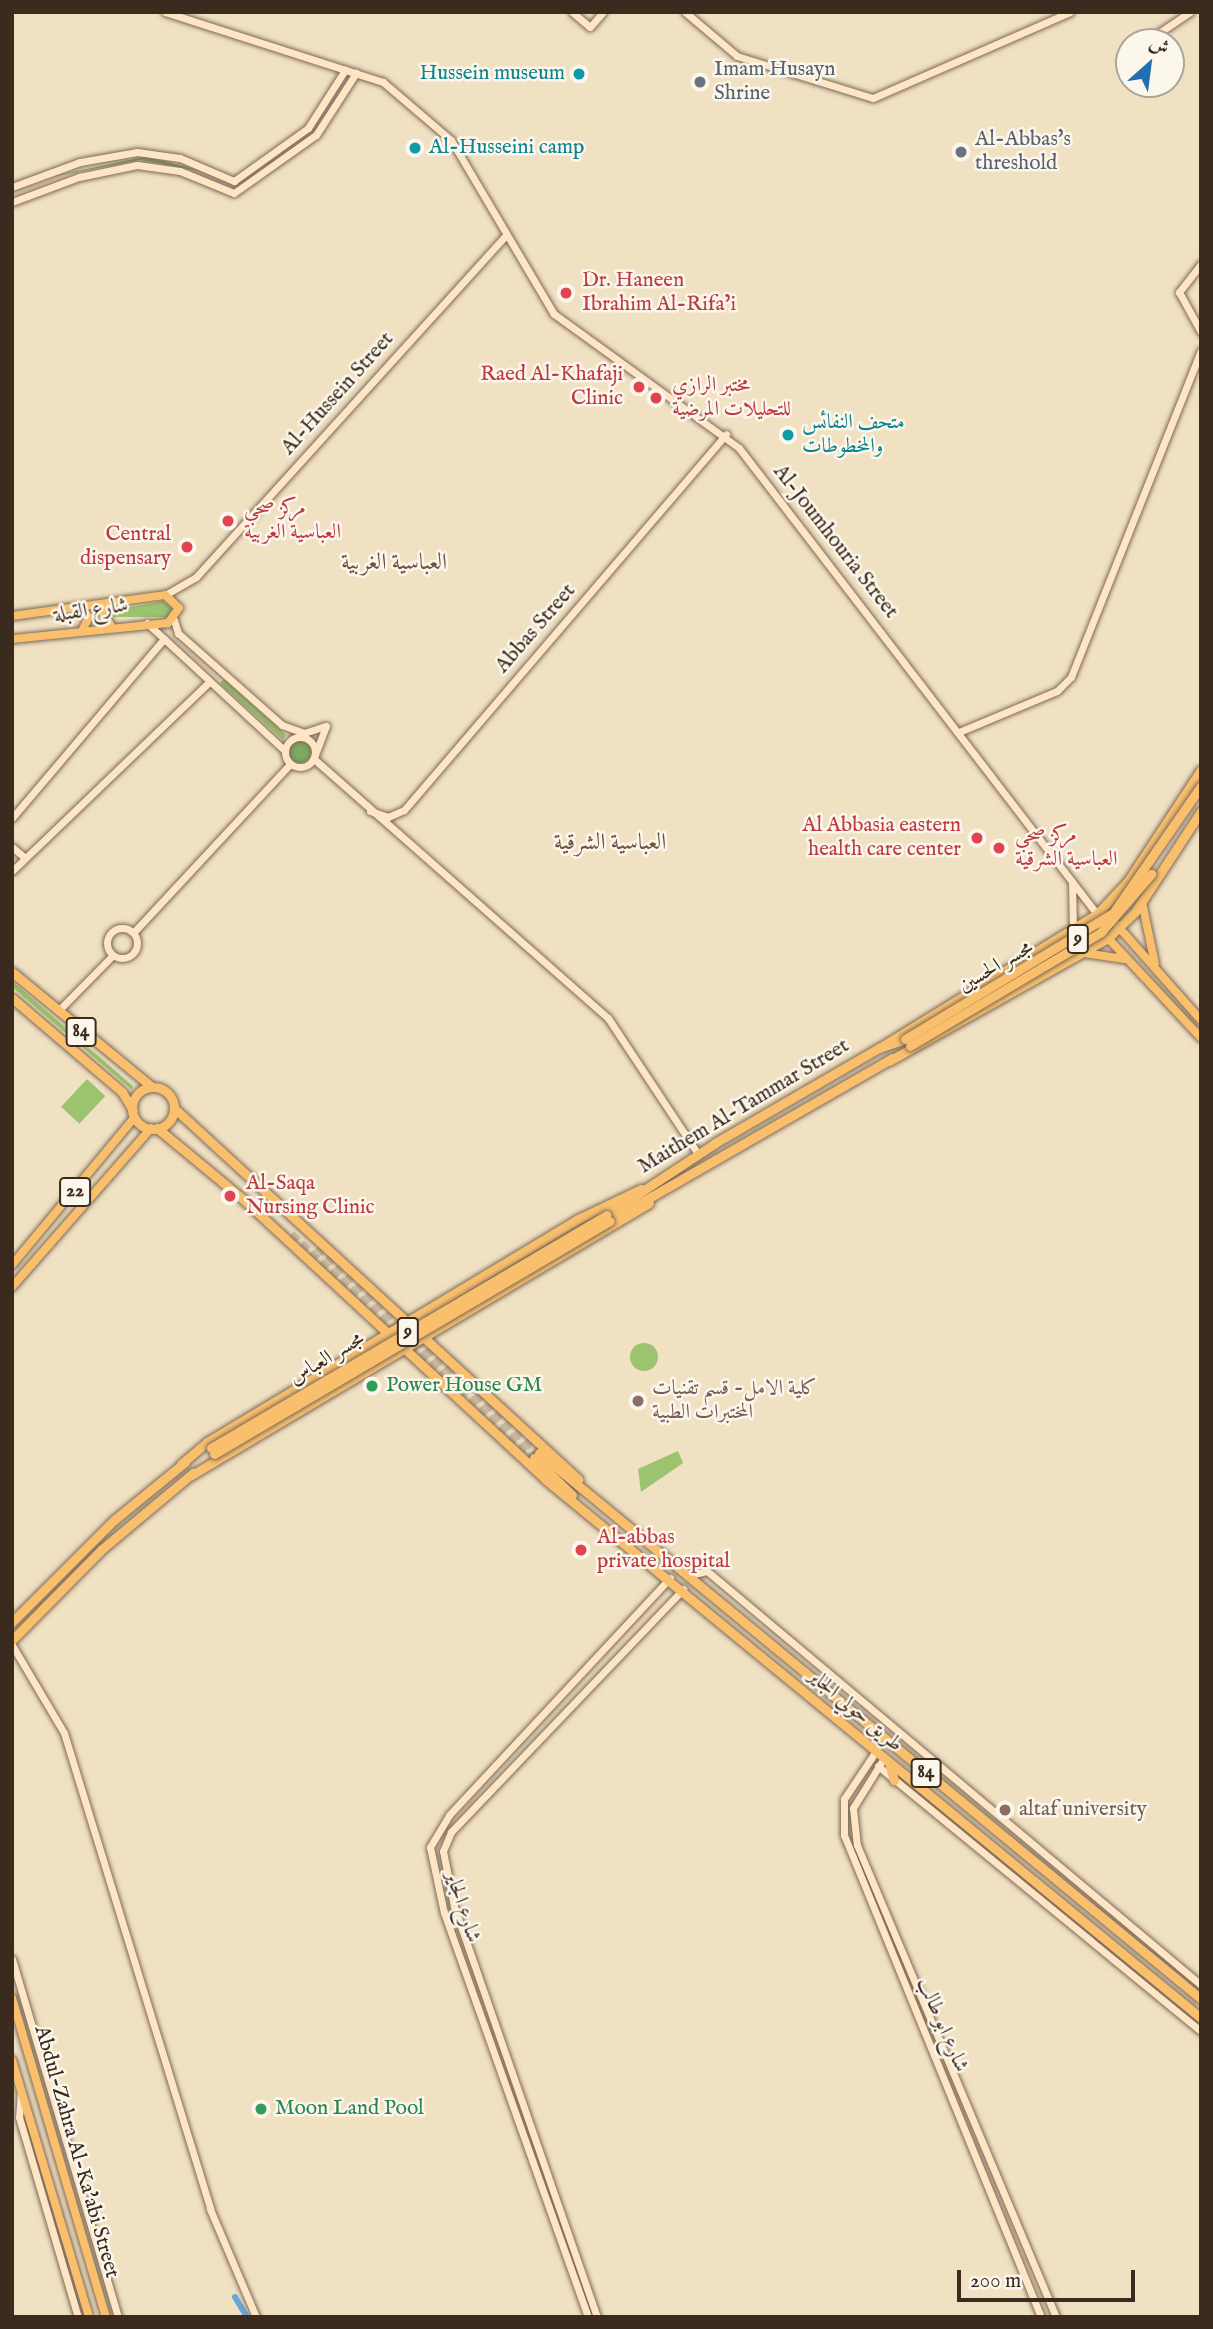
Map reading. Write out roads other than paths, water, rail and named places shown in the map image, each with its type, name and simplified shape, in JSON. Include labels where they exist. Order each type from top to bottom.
[{"type":"highway","points":[[879,1048],[1097,914],[1133,873],[1201,770]]},
{"type":"highway","name":"مجسر الحسين","points":[[908,1042],[1114,913],[1201,786]]},
{"type":"highway","name":"مجسر الحسين","points":[[908,1042],[1118,918],[1201,797]]},
{"type":"highway","points":[[889,1061],[1108,938],[1142,900],[1201,811]]},
{"type":"highway","name":"84","points":[[12,972],[152,1087],[167,1092],[174,1108],[258,1186],[294,1231],[244,1200],[134,1113],[122,1092],[12,998]]},
{"type":"highway","name":"Maithem Al-Tammar Street","points":[[607,1218],[641,1189],[879,1048],[908,1042]]},
{"type":"highway","name":"Maithem Al-Tammar Street","points":[[607,1218],[649,1203],[889,1061],[908,1042]]},
{"type":"highway","points":[[134,1113],[138,1094],[152,1087]]},
{"type":"highway","points":[[154,1128],[174,1108]]},
{"type":"highway","points":[[219,1178],[234,1165]]},
{"type":"highway","points":[[233,1190],[245,1175]]},
{"type":"highway","points":[[258,1186],[410,1320],[596,1498]]},
{"type":"highway","points":[[181,1464],[207,1442],[430,1308],[609,1201],[641,1189]]},
{"type":"highway","points":[[244,1200],[419,1364],[584,1509]]},
{"type":"highway","points":[[190,1476],[405,1351],[649,1203]]},
{"type":"highway","name":"مجسر العباس","points":[[212,1451],[607,1218]]},
{"type":"highway","points":[[390,1303],[414,1311],[430,1308]]},
{"type":"highway","points":[[373,1321],[375,1341]]},
{"type":"highway","points":[[443,1352],[440,1338],[447,1326]]},
{"type":"highway","points":[[389,1360],[419,1364]]},
{"type":"highway","name":"9","points":[[12,1622],[94,1539],[181,1464],[212,1451]]},
{"type":"highway","name":"9","points":[[12,1643],[102,1549],[190,1476],[212,1451]]},
{"type":"highway","name":"84","points":[[584,1509],[537,1456],[596,1498]]},
{"type":"highway","name":"طريق حولي الجاير","points":[[596,1498],[1113,1930],[1201,1999]]},
{"type":"highway","name":"طريق حولي الجاير","points":[[584,1509],[1047,1894],[1201,2018]]},
{"type":"highway","points":[[847,1707],[856,1698]]},
{"type":"highway","points":[[886,1760],[894,1780]]},
{"type":"highway","points":[[951,1793],[958,1784]]},
{"type":"highway","points":[[1038,1902],[1047,1894]]},
{"type":"highway","points":[[1113,1930],[1120,1921]]},
{"type":"main road","points":[[12,202],[79,177],[137,165],[180,171],[234,193],[316,135],[356,74],[165,12]]},
{"type":"main road","points":[[572,12],[590,27],[603,12]]},
{"type":"main road","points":[[685,12],[737,56],[880,97],[1070,12]]},
{"type":"main road","points":[[1166,28],[1190,12]]},
{"type":"main road","points":[[12,187],[80,162],[137,152],[180,158],[233,181],[303,133],[345,70]]},
{"type":"main road","name":"Al-Joumhouria Street","points":[[356,74],[383,82],[451,140],[554,314],[726,434],[959,732],[1097,914]]},
{"type":"main road","name":"Al-Hussein Street","points":[[165,595],[196,577],[506,235]]},
{"type":"main road","points":[[1201,264],[1184,281],[1181,304],[1201,332]]},
{"type":"main road","points":[[959,732],[1057,691],[1071,677],[1201,351]]},
{"type":"main road","name":"Abbas Street","points":[[360,805],[388,817],[404,810],[726,434]]},
{"type":"main road","points":[[12,615],[165,595],[178,605],[174,620],[178,633],[282,725],[304,733],[326,726],[314,759],[303,768],[290,764]]},
{"type":"main road","points":[[109,603],[103,613],[112,626]]},
{"type":"main road","points":[[80,606],[89,617],[83,629]]},
{"type":"main road","name":"شارع القبلة","points":[[12,639],[174,620]]},
{"type":"main road","points":[[140,622],[164,639],[285,751],[290,764]]},
{"type":"main road","points":[[12,818],[164,639]]},
{"type":"main road","points":[[12,871],[210,681]]},
{"type":"main road","points":[[285,751],[291,740],[304,737],[314,746],[314,759],[360,805],[608,1018],[698,1154]]},
{"type":"main road","points":[[58,1011],[113,955],[133,953],[133,933],[290,764]]},
{"type":"main road","points":[[12,847],[26,858]]},
{"type":"main road","points":[[1071,878],[1077,911],[1072,930]]},
{"type":"main road","points":[[1142,900],[1155,967]]},
{"type":"main road","points":[[1201,1020],[1120,927],[1107,914],[1097,914],[1108,938],[1201,1038]]},
{"type":"main road","points":[[113,955],[107,944],[111,932],[133,933]]},
{"type":"main road","points":[[1084,953],[1130,962]]},
{"type":"main road","name":"22","points":[[12,1265],[134,1113]]},
{"type":"main road","points":[[12,1287],[154,1128]]},
{"type":"main road","points":[[690,1575],[707,1571],[1120,1921],[1201,1985]]},
{"type":"main road","name":"شارع الجاير","points":[[588,2317],[444,1913],[429,1854],[449,1815],[670,1578]]},
{"type":"main road","name":"شارع الجاير","points":[[597,2317],[444,1863],[451,1832],[682,1589]]},
{"type":"main road","points":[[12,1643],[64,1732],[210,2210],[256,2317]]},
{"type":"main road","points":[[543,1713],[553,1725]]},
{"type":"main road","name":"شارع ابو طالب","points":[[876,1751],[844,1799],[842,1828],[1041,2317]]},
{"type":"main road","name":"شارع ابو طالب","points":[[886,1760],[871,1775],[853,1808],[857,1844],[1056,2317]]},
{"type":"main road","points":[[878,1766],[1038,1902],[1201,2031]]},
{"type":"main road","points":[[862,1769],[871,1775]]},
{"type":"main road","points":[[12,1959],[118,2317]]},
{"type":"main road","name":"Abdul-Zahra Al-Ka'abi Street","points":[[12,1997],[106,2317]]},
{"type":"main road","name":"Abdul-Zahra Al-Ka'abi Street","points":[[12,2060],[89,2317]]},
{"type":"main road","points":[[22,2089],[19,2117],[78,2317]]},
{"type":"main road","points":[[957,2106],[967,2101]]},
{"type":"main road","points":[[74,2204],[85,2201]]},
{"type":"main road","points":[[565,2252],[575,2248]]},
{"type":"waterway","points":[[235,2297],[247,2317]]},
{"type":"tunnel","points":[[291,1234],[534,1458]]},
{"type":"tunnel","points":[[318,1246],[539,1453]]},
{"type":"place","name":"Hussein museum","points":[[579,74]]},
{"type":"place","name":"Imam Husayn Shrine","points":[[700,82]]},
{"type":"place","name":"Al-Husseini camp","points":[[415,148]]},
{"type":"place","name":"Al-Abbas's threshold","points":[[961,152]]},
{"type":"place","name":"Dr. Haneen Ibrahim Al-Rifa’i","points":[[566,293]]},
{"type":"place","name":"Raed Al-Khafaji Clinic","points":[[639,387]]},
{"type":"place","name":"مختبر الرازي للتحليلات المرضية","points":[[656,398]]},
{"type":"place","name":"متحف النفائس والمخطوطات","points":[[788,435]]},
{"type":"place","name":"مركز صحي العباسية الغربية","points":[[228,521]]},
{"type":"place","name":"Central dispensary","points":[[187,547]]},
{"type":"place","name":"Al Abbasia eastern health care center","points":[[977,838]]},
{"type":"place","name":"مركز صحي العباسية الشرقية","points":[[999,848]]},
{"type":"place","name":"Al-Saqa Nursing Clinic","points":[[230,1196]]},
{"type":"place","name":"Power House GM","points":[[372,1386]]},
{"type":"place","name":"كلية الامل- قسم تقنيات المختبرات الطبية","points":[[638,1401]]},
{"type":"place","name":"Al-abbas private hospital","points":[[581,1550]]},
{"type":"place","name":"altaf university","points":[[1005,1810]]},
{"type":"place","name":"Moon Land Pool","points":[[261,2109]]},
{"type":"district","name":"العباسية الغربية","points":[[394,563]]},
{"type":"district","name":"العباسية الشرقية","points":[[610,843]]}]
